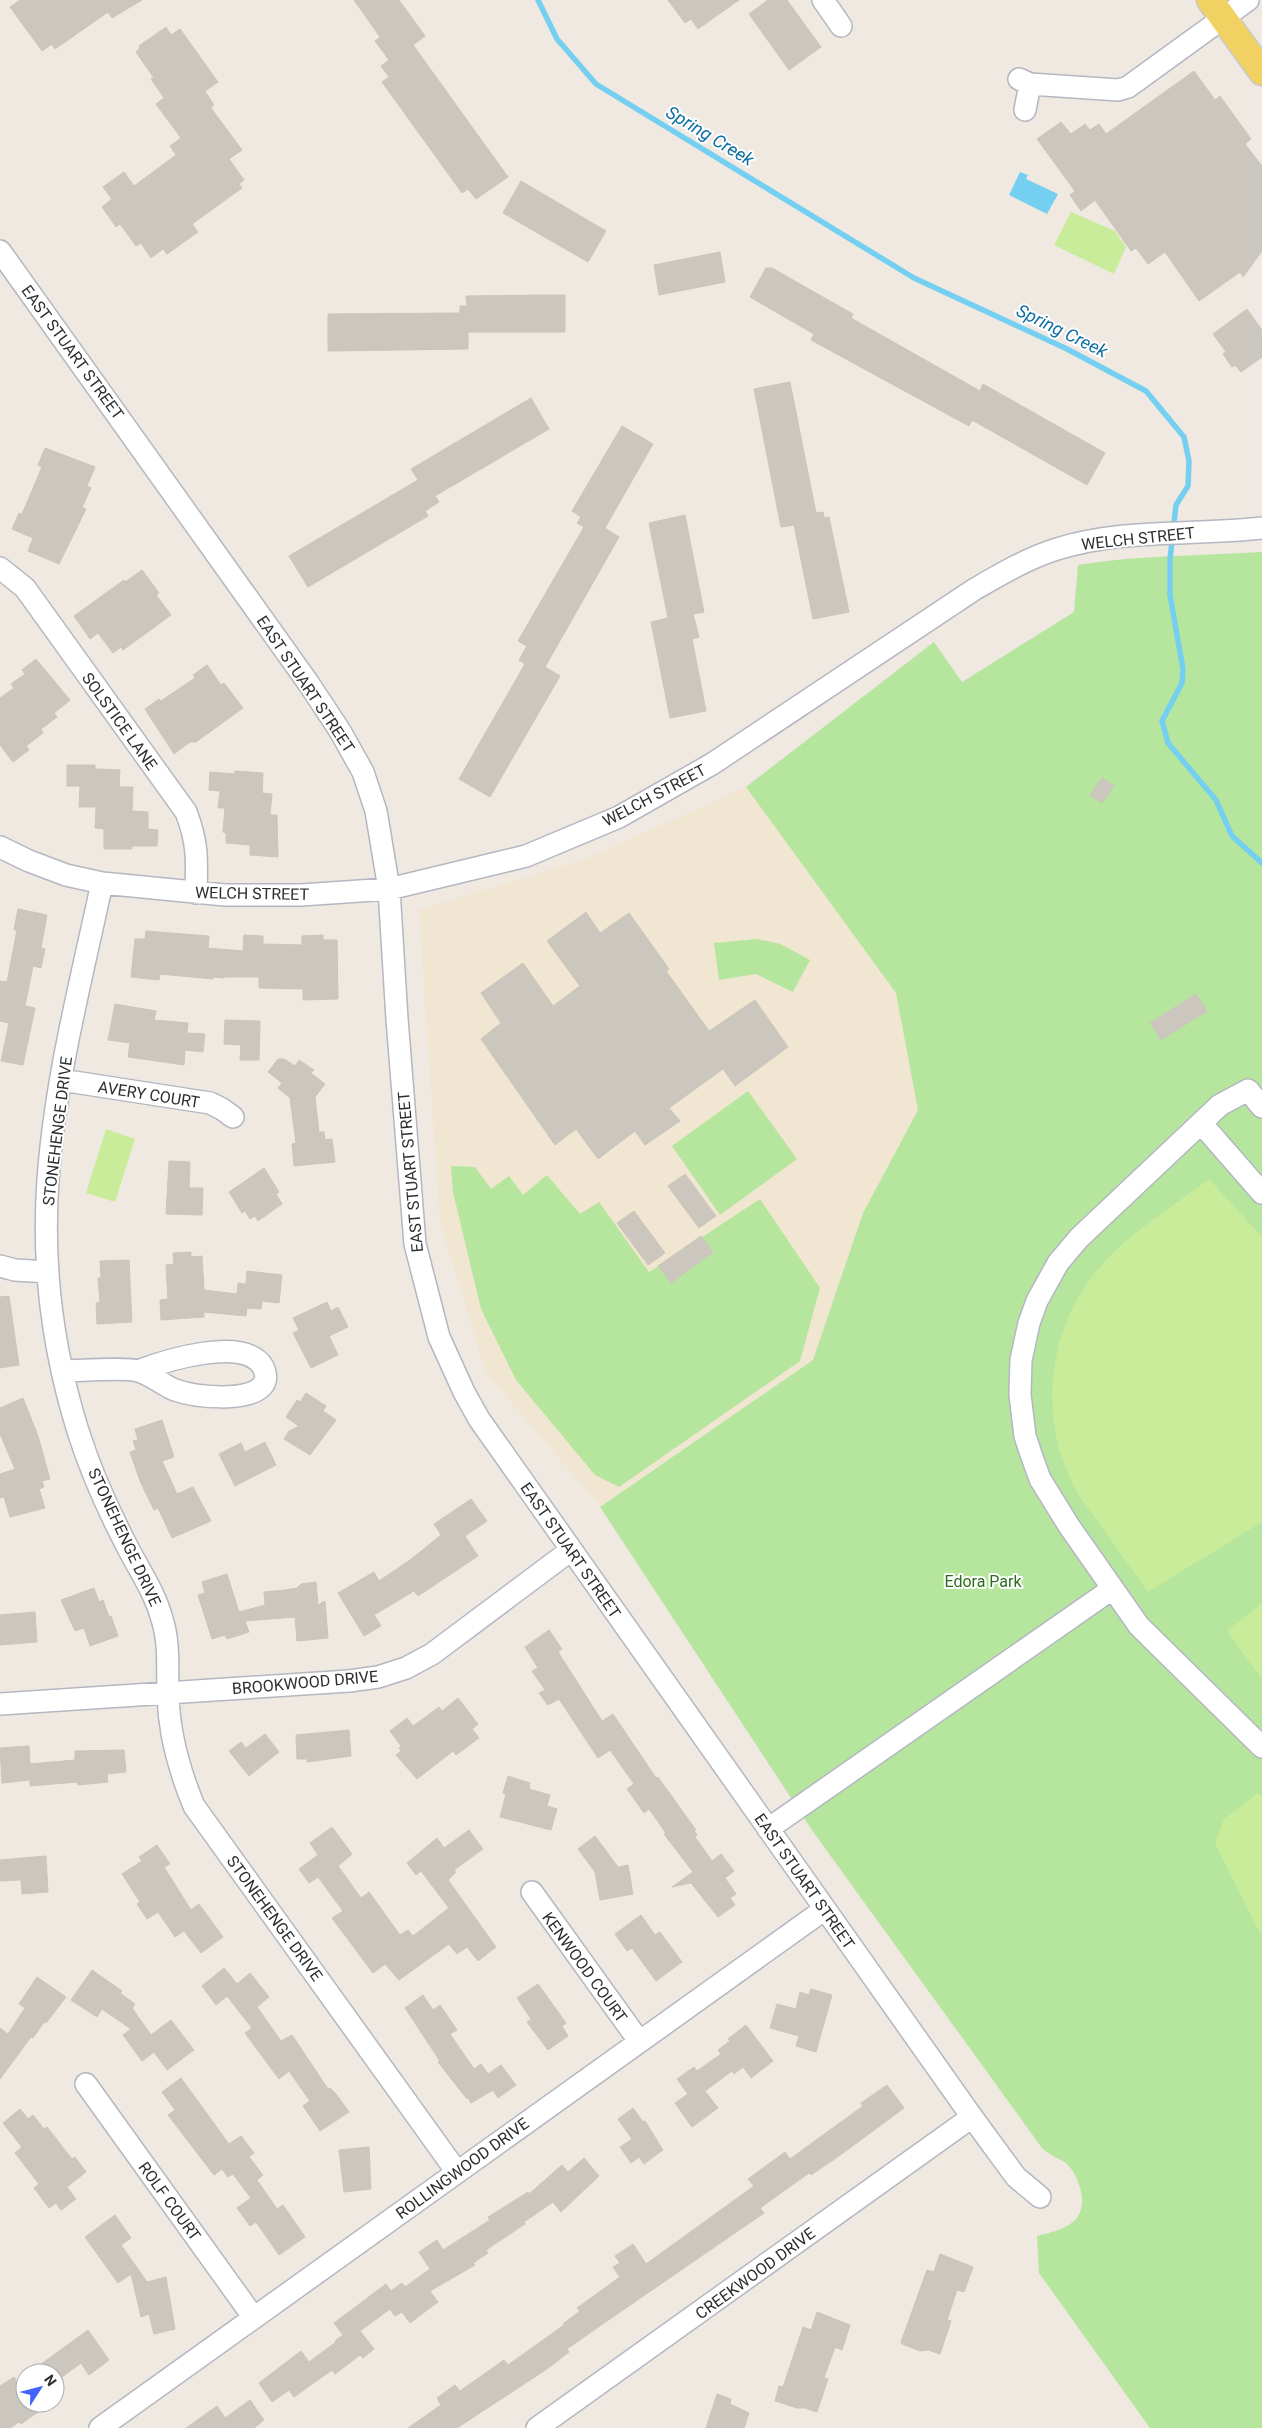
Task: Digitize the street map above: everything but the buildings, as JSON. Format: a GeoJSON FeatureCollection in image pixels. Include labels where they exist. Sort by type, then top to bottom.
{"type":"FeatureCollection","features":[{"type":"Feature","properties":{"kind":"main road"},"geometry":{"type":"LineString","coordinates":[[1216,9],[1262,72]]}},
{"type":"Feature","properties":{"kind":"street"},"geometry":{"type":"LineString","coordinates":[[823,0],[841,26]]}},
{"type":"Feature","properties":{"kind":"street"},"geometry":{"type":"LineString","coordinates":[[1025,110],[1024,82],[1118,90],[1128,87],[1216,9],[1248,0]]}},
{"type":"Feature","properties":{"kind":"street","name":"EAST STUART STREET"},"geometry":{"type":"LineString","coordinates":[[0,251],[270,628],[340,731],[363,772],[376,811],[389,889],[397,1019],[415,1244],[426,1293],[439,1337],[464,1392],[479,1419],[972,2117],[1016,2177],[1040,2196]]}},
{"type":"Feature","properties":{"kind":"street","name":"WELCH STREET"},"geometry":{"type":"LineString","coordinates":[[0,847],[48,868],[102,883],[196,893],[301,895],[389,889],[526,856],[619,817],[712,764],[975,589],[1012,568],[1067,546],[1099,539],[1149,533],[1262,528]]}},
{"type":"Feature","properties":{"kind":"street","name":"SOLSTICE LANE"},"geometry":{"type":"LineString","coordinates":[[0,568],[25,588],[186,812],[194,834],[198,858],[196,893]]}},
{"type":"Feature","properties":{"kind":"street","name":"STONEHENGE DRIVE"},"geometry":{"type":"LineString","coordinates":[[102,883],[60,1080],[48,1180],[48,1272],[63,1371],[78,1430],[94,1476],[114,1521],[155,1597],[163,1620],[168,1649],[170,1724],[177,1761],[194,1806],[457,2172]]}},
{"type":"Feature","properties":{"kind":"street","name":"AVERY COURT"},"geometry":{"type":"LineString","coordinates":[[60,1080],[210,1103],[233,1117]]}},
{"type":"Feature","properties":{"kind":"street"},"geometry":{"type":"LineString","coordinates":[[1262,1107],[1248,1090],[1220,1105],[1070,1247],[1048,1280],[1037,1301],[1029,1323],[1021,1360],[1020,1395],[1025,1436],[1040,1478],[1069,1526],[1112,1589],[1139,1626],[1262,1747]]}},
{"type":"Feature","properties":{"kind":"street"},"geometry":{"type":"LineString","coordinates":[[1201,1123],[1262,1192]]}},
{"type":"Feature","properties":{"kind":"street"},"geometry":{"type":"LineString","coordinates":[[5,1270],[48,1272]]}},
{"type":"Feature","properties":{"kind":"street"},"geometry":{"type":"LineString","coordinates":[[63,1371],[138,1370],[174,1358],[235,1352],[248,1354],[255,1359],[262,1366],[266,1375],[264,1384],[248,1395],[229,1397],[190,1394],[174,1390],[138,1370]]}},
{"type":"Feature","properties":{"kind":"street","name":"BROOKWOOD DRIVE"},"geometry":{"type":"LineString","coordinates":[[0,1704],[349,1681],[378,1677],[406,1668],[432,1654],[571,1550]]}},
{"type":"Feature","properties":{"kind":"street"},"geometry":{"type":"LineString","coordinates":[[768,1829],[1112,1589]]}},
{"type":"Feature","properties":{"kind":"street","name":"KENWOOD COURT"},"geometry":{"type":"LineString","coordinates":[[532,1892],[639,2041]]}},
{"type":"Feature","properties":{"kind":"street","name":"ROLLINGWOOD DRIVE"},"geometry":{"type":"LineString","coordinates":[[100,2428],[825,1909]]}},
{"type":"Feature","properties":{"kind":"street","name":"ROLF COURT"},"geometry":{"type":"LineString","coordinates":[[86,2084],[254,2318]]}},
{"type":"Feature","properties":{"kind":"street","name":"CREEKWOOD DRIVE"},"geometry":{"type":"LineString","coordinates":[[537,2428],[972,2117]]}},
{"type":"Feature","properties":{"kind":"shaded area"},"geometry":{"type":"Polygon","coordinates":[[[746,787],[896,993],[918,1110],[863,1213],[813,1360],[600,1506],[486,1373],[440,1222],[419,910],[586,859],[746,787]]]}},
{"type":"Feature","properties":{"kind":"green space"},"geometry":{"type":"Polygon","coordinates":[[[1071,212],[1115,231],[1126,247],[1114,274],[1054,245],[1071,212]]]}},
{"type":"Feature","properties":{"kind":"green space","name":"Edora Park"},"geometry":{"type":"Polygon","coordinates":[[[1262,552],[1262,2428],[1150,2428],[1039,2273],[1037,2236],[1069,2225],[1078,2216],[1081,2209],[1081,2193],[1076,2177],[1068,2165],[1042,2148],[814,1833],[600,1507],[813,1360],[863,1213],[918,1110],[896,993],[746,787],[934,642],[962,682],[1074,612],[1078,565],[1147,558],[1262,552]]]}},
{"type":"Feature","properties":{"kind":"green space"},"geometry":{"type":"Polygon","coordinates":[[[757,939],[780,944],[810,960],[793,992],[756,974],[719,980],[714,943],[757,939]]]}},
{"type":"Feature","properties":{"kind":"green space"},"geometry":{"type":"Polygon","coordinates":[[[748,1091],[797,1159],[720,1215],[672,1146],[748,1091]]]}},
{"type":"Feature","properties":{"kind":"green space"},"geometry":{"type":"Polygon","coordinates":[[[106,1129],[135,1139],[115,1202],[86,1193],[106,1129]]]}},
{"type":"Feature","properties":{"kind":"green space"},"geometry":{"type":"Polygon","coordinates":[[[451,1166],[475,1167],[491,1189],[509,1176],[523,1195],[547,1175],[580,1214],[599,1202],[649,1272],[760,1199],[820,1288],[800,1361],[619,1487],[595,1475],[516,1380],[481,1309],[453,1192],[451,1166]]]}},
{"type":"Feature","properties":{"kind":"green space"},"geometry":{"type":"Polygon","coordinates":[[[1209,1179],[1262,1237],[1262,1522],[1148,1592],[1084,1503],[1071,1480],[1060,1452],[1054,1423],[1052,1393],[1055,1363],[1062,1334],[1073,1307],[1089,1281],[1108,1258],[1131,1237],[1209,1179]]]}},
{"type":"Feature","properties":{"kind":"green space"},"geometry":{"type":"Polygon","coordinates":[[[1262,1603],[1262,1679],[1227,1631],[1262,1603]]]}},
{"type":"Feature","properties":{"kind":"green space"},"geometry":{"type":"Polygon","coordinates":[[[1258,1793],[1262,1797],[1262,1933],[1257,1928],[1215,1843],[1224,1819],[1258,1793]]]}},
{"type":"Feature","properties":{"kind":"water"},"geometry":{"type":"Polygon","coordinates":[[[1020,172],[1028,175],[1026,179],[1058,194],[1047,214],[1009,195],[1020,172]]]}},
{"type":"Feature","properties":{"kind":"waterway","name":"Spring Creek"},"geometry":{"type":"LineString","coordinates":[[538,0],[557,39],[596,84],[914,278],[1067,349],[1146,391],[1184,437],[1189,461],[1188,486],[1176,505],[1170,559],[1170,595],[1183,669],[1182,683],[1162,721],[1168,743],[1216,800],[1232,836],[1262,863]]}}]}
